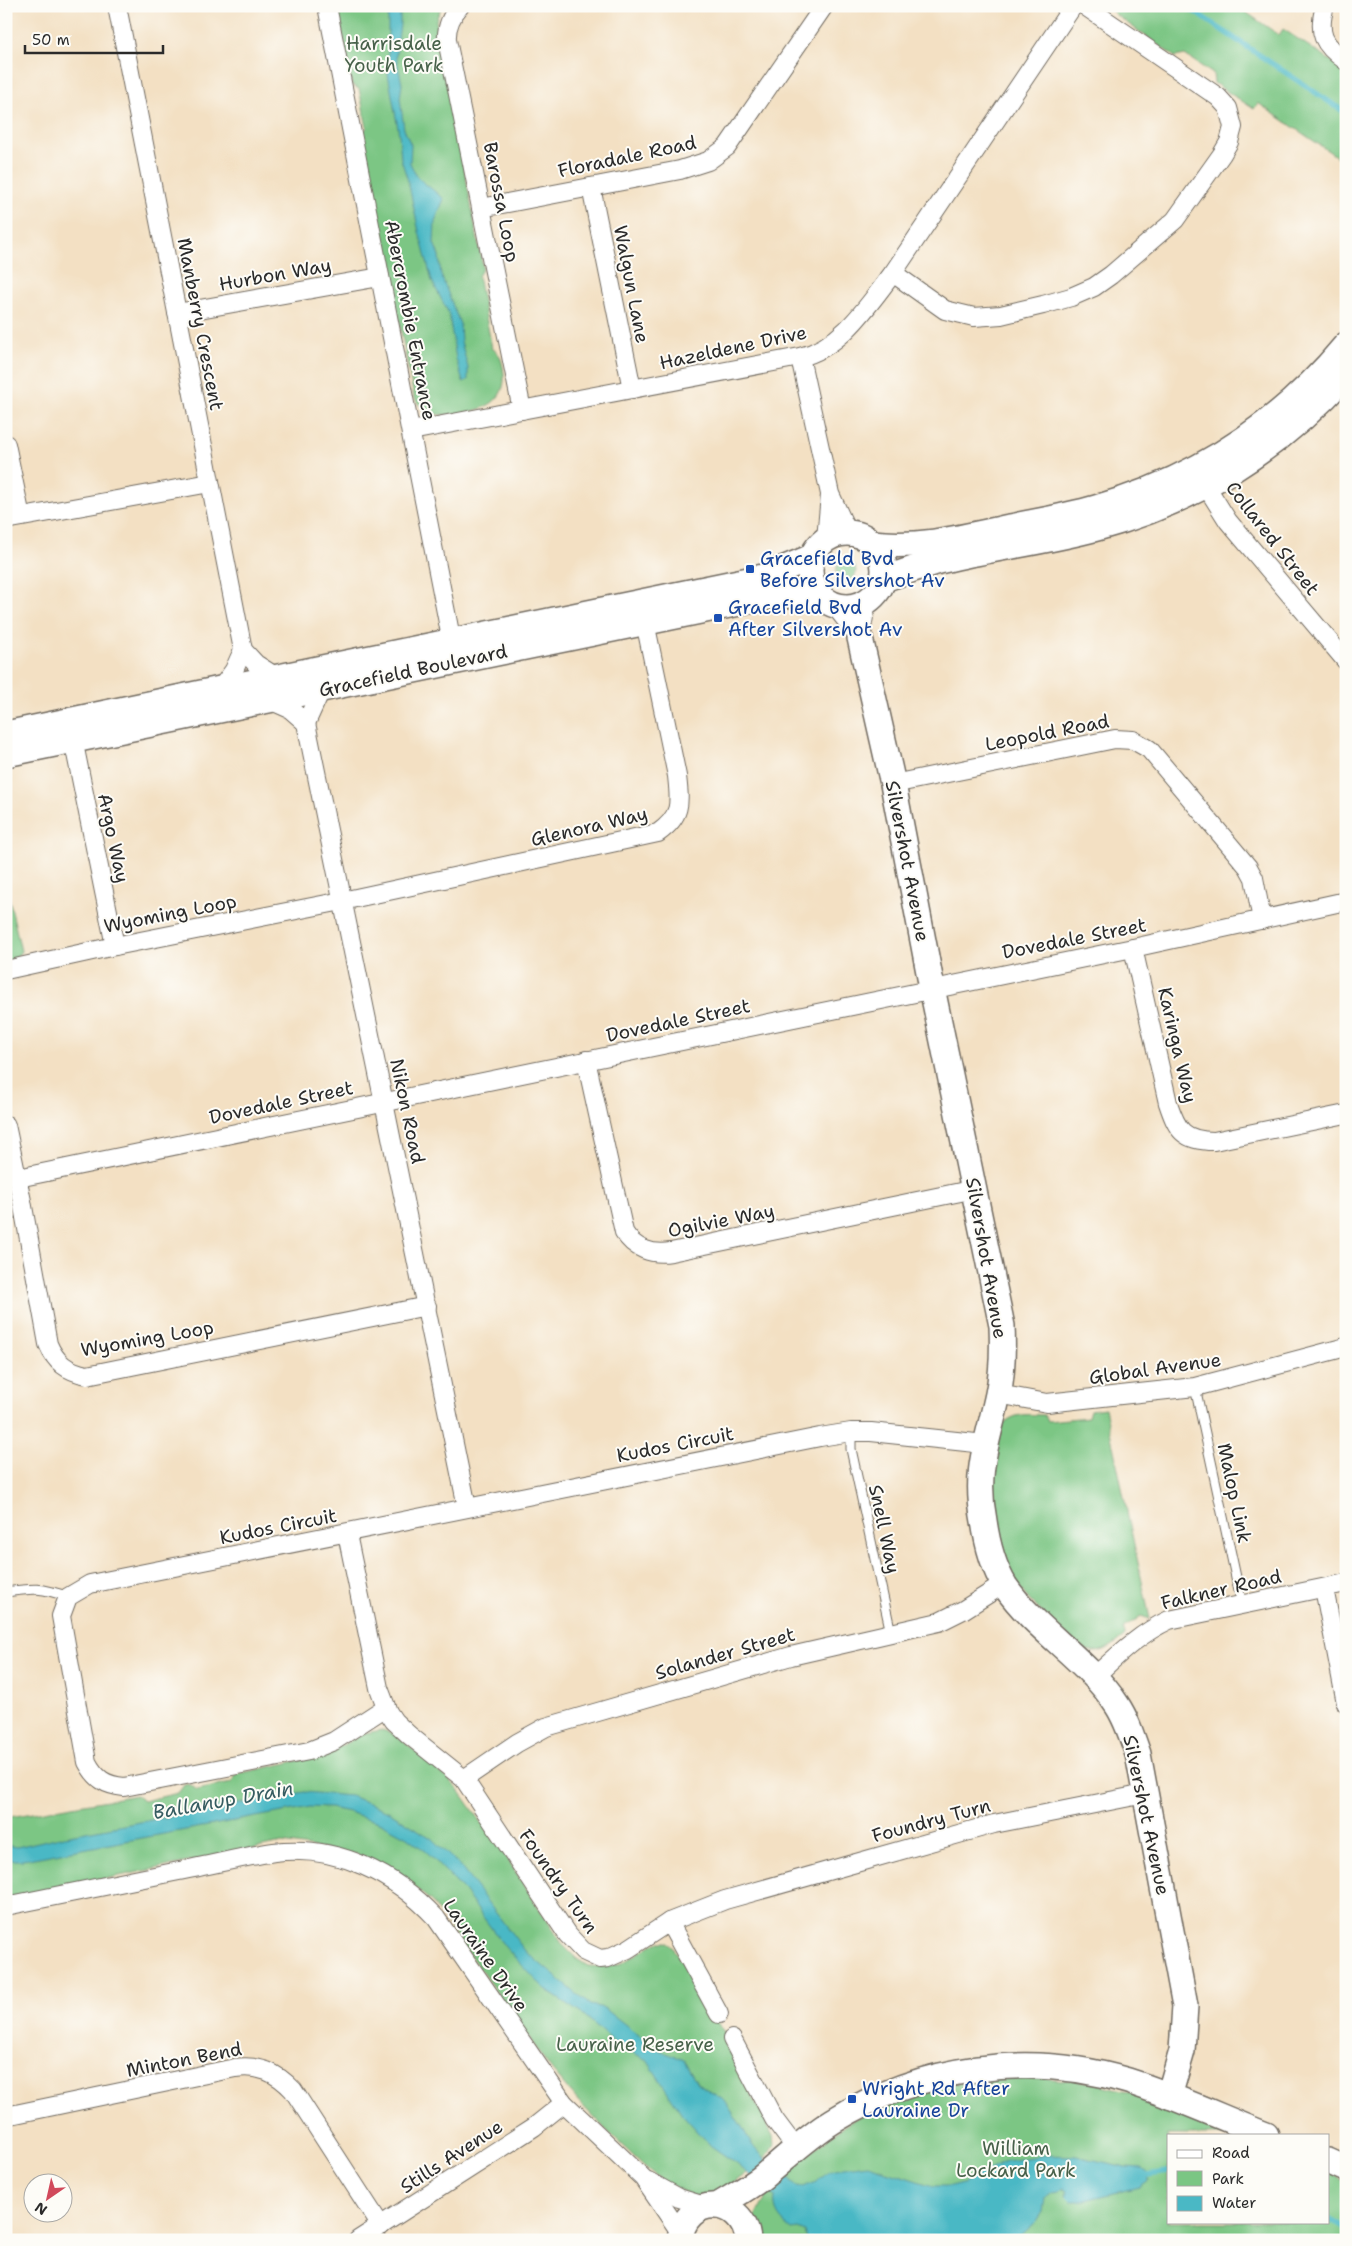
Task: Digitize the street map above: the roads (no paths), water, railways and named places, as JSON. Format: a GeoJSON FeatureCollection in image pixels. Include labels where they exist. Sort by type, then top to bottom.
{"type":"FeatureCollection","features":[{"type":"Feature","properties":{"kind":"street","name":"Manberry Crescent"},"geometry":{"type":"LineString","coordinates":[[117,6],[243,650]]}},
{"type":"Feature","properties":{"kind":"street","name":"Abercrombie Entrance"},"geometry":{"type":"LineString","coordinates":[[327,6],[452,642]]}},
{"type":"Feature","properties":{"kind":"street","name":"Barossa Loop"},"geometry":{"type":"LineString","coordinates":[[460,6],[450,18],[447,28],[447,40],[522,410]]}},
{"type":"Feature","properties":{"kind":"street","name":"Floradale Road"},"geometry":{"type":"LineString","coordinates":[[481,208],[680,170],[708,161],[719,154],[742,127],[824,6]]}},
{"type":"Feature","properties":{"kind":"street","name":"Hazeldene Drive"},"geometry":{"type":"LineString","coordinates":[[411,431],[800,357],[826,348],[863,311],[893,273],[1073,6]]}},
{"type":"Feature","properties":{"kind":"street"},"geometry":{"type":"LineString","coordinates":[[893,273],[945,310],[974,317],[1001,315],[1071,297],[1094,286],[1125,263],[1184,210],[1229,142],[1233,126],[1231,114],[1218,96],[1085,6]]}},
{"type":"Feature","properties":{"kind":"street"},"geometry":{"type":"LineString","coordinates":[[1325,6],[1321,21],[1324,40],[1336,54],[1346,61]]}},
{"type":"Feature","properties":{"kind":"street","name":"Walgun Lane"},"geometry":{"type":"LineString","coordinates":[[591,187],[632,389]]}},
{"type":"Feature","properties":{"kind":"street","name":"Hurbon Way"},"geometry":{"type":"LineString","coordinates":[[177,313],[380,277]]}},
{"type":"Feature","properties":{"kind":"street"},"geometry":{"type":"LineString","coordinates":[[872,543],[903,546],[950,540],[1094,509],[1166,484],[1222,454],[1266,424],[1303,393],[1346,345]]}},
{"type":"Feature","properties":{"kind":"street"},"geometry":{"type":"LineString","coordinates":[[800,357],[830,494],[829,543],[810,578],[827,600],[845,607],[856,606],[867,601],[879,588],[883,579],[883,561],[872,543],[858,534],[829,543]]}},
{"type":"Feature","properties":{"kind":"street"},"geometry":{"type":"LineString","coordinates":[[883,579],[952,558],[1095,529],[1160,508],[1206,486],[1249,460],[1300,421],[1346,374]]}},
{"type":"Feature","properties":{"kind":"street"},"geometry":{"type":"LineString","coordinates":[[6,444],[14,518],[210,483]]}},
{"type":"Feature","properties":{"kind":"street","name":"Collared Street"},"geometry":{"type":"LineString","coordinates":[[1206,486],[1228,521],[1345,657]]}},
{"type":"Feature","properties":{"kind":"street","name":"Gracefield Boulevard"},"geometry":{"type":"LineString","coordinates":[[6,754],[275,689],[452,642],[763,577],[829,543]]}},
{"type":"Feature","properties":{"kind":"street","name":"Gracefield Boulevard"},"geometry":{"type":"LineString","coordinates":[[6,734],[221,688],[321,690],[773,596],[797,594],[827,600]]}},
{"type":"Feature","properties":{"kind":"street","name":"Silvershot Avenue"},"geometry":{"type":"LineString","coordinates":[[827,600],[860,638]]}},
{"type":"Feature","properties":{"kind":"street","name":"Silvershot Avenue"},"geometry":{"type":"LineString","coordinates":[[867,601],[860,638],[893,784],[932,988],[1002,1326],[1002,1368],[981,1467],[980,1493],[983,1520],[989,1546],[1004,1584],[1022,1607],[1094,1677],[1117,1706],[1128,1725],[1138,1754],[1185,2006],[1182,2051],[1169,2096]]}},
{"type":"Feature","properties":{"kind":"street","name":"Glenora Way"},"geometry":{"type":"LineString","coordinates":[[342,901],[654,835],[670,823],[679,809],[678,776],[645,622]]}},
{"type":"Feature","properties":{"kind":"street"},"geometry":{"type":"LineString","coordinates":[[221,688],[234,670],[243,650],[290,709],[306,723],[321,690]]}},
{"type":"Feature","properties":{"kind":"street","name":"Nikon Road"},"geometry":{"type":"LineString","coordinates":[[306,723],[467,1507]]}},
{"type":"Feature","properties":{"kind":"street","name":"Argo Way"},"geometry":{"type":"LineString","coordinates":[[73,739],[115,946]]}},
{"type":"Feature","properties":{"kind":"street","name":"Leopold Road"},"geometry":{"type":"LineString","coordinates":[[893,784],[1115,739],[1139,742],[1158,758],[1248,867],[1254,878],[1262,920]]}},
{"type":"Feature","properties":{"kind":"street","name":"Wyoming Loop"},"geometry":{"type":"LineString","coordinates":[[6,970],[115,946],[342,901]]}},
{"type":"Feature","properties":{"kind":"street","name":"Dovedale Street"},"geometry":{"type":"LineString","coordinates":[[18,1178],[1133,948],[1346,901]]}},
{"type":"Feature","properties":{"kind":"street","name":"Karinga Way"},"geometry":{"type":"LineString","coordinates":[[1133,948],[1168,1103],[1180,1131],[1195,1139],[1214,1141],[1346,1114]]}},
{"type":"Feature","properties":{"kind":"street","name":"Ogilvie Way"},"geometry":{"type":"LineString","coordinates":[[586,1060],[624,1232],[637,1246],[653,1253],[680,1250],[975,1189]]}},
{"type":"Feature","properties":{"kind":"street","name":"Wyoming Loop"},"geometry":{"type":"LineString","coordinates":[[6,1125],[18,1178],[48,1344],[53,1356],[72,1372],[87,1375],[427,1306]]}},
{"type":"Feature","properties":{"kind":"street","name":"Global Avenue"},"geometry":{"type":"LineString","coordinates":[[998,1394],[1047,1403],[1195,1387],[1346,1348]]}},
{"type":"Feature","properties":{"kind":"street","name":"Kudos Circuit"},"geometry":{"type":"LineString","coordinates":[[68,1597],[90,1584],[347,1534],[467,1507],[851,1432],[889,1433],[985,1444]]}},
{"type":"Feature","properties":{"kind":"street","name":"Foundry Turn"},"geometry":{"type":"LineString","coordinates":[[347,1534],[380,1688],[386,1707],[394,1721],[464,1779],[567,1934],[583,1951],[600,1958],[615,1956],[669,1922],[725,1900],[994,1824],[1145,1794]]}},
{"type":"Feature","properties":{"kind":"street","name":"Falkner Road"},"geometry":{"type":"LineString","coordinates":[[1094,1677],[1136,1639],[1152,1628],[1169,1620],[1346,1583]]}},
{"type":"Feature","properties":{"kind":"street","name":"Solander Street"},"geometry":{"type":"LineString","coordinates":[[464,1779],[517,1743],[546,1727],[791,1656],[939,1622],[963,1610],[1004,1584]]}},
{"type":"Feature","properties":{"kind":"street"},"geometry":{"type":"LineString","coordinates":[[1324,1588],[1346,1703]]}},
{"type":"Feature","properties":{"kind":"street"},"geometry":{"type":"LineString","coordinates":[[68,1597],[61,1616],[62,1630],[87,1762],[97,1777],[112,1786],[124,1787],[309,1751],[334,1740],[386,1707]]}},
{"type":"Feature","properties":{"kind":"street","name":"Lauraine Drive"},"geometry":{"type":"LineString","coordinates":[[6,1906],[275,1852],[310,1852],[352,1861],[374,1870],[396,1882],[416,1897],[436,1918],[564,2103],[643,2178],[680,2236]]}},
{"type":"Feature","properties":{"kind":"street"},"geometry":{"type":"LineString","coordinates":[[669,1922],[719,2014]]}},
{"type":"Feature","properties":{"kind":"street"},"geometry":{"type":"LineString","coordinates":[[732,2039],[774,2119],[789,2153]]}},
{"type":"Feature","properties":{"kind":"street"},"geometry":{"type":"LineString","coordinates":[[680,2236],[689,2216],[759,2182],[789,2153],[834,2120],[879,2096],[923,2080],[970,2069],[1042,2065],[1069,2068],[1128,2081],[1264,2134]]}},
{"type":"Feature","properties":{"kind":"street","name":"Minton Bend"},"geometry":{"type":"LineString","coordinates":[[6,2116],[235,2068],[246,2067],[267,2070],[284,2080],[293,2090],[381,2226]]}},
{"type":"Feature","properties":{"kind":"street","name":"Stills Avenue"},"geometry":{"type":"LineString","coordinates":[[358,2240],[534,2127],[564,2103]]}},
{"type":"Feature","properties":{"kind":"street"},"geometry":{"type":"LineString","coordinates":[[1330,2151],[1346,2150]]}},
{"type":"Feature","properties":{"kind":"street"},"geometry":{"type":"LineString","coordinates":[[1330,2162],[1346,2169]]}},
{"type":"Feature","properties":{"kind":"street","name":"Lauraine Drive"},"geometry":{"type":"LineString","coordinates":[[643,2178],[679,2198],[711,2206]]}},
{"type":"Feature","properties":{"kind":"street"},"geometry":{"type":"LineString","coordinates":[[745,2231],[759,2182]]}},
{"type":"Feature","properties":{"kind":"street"},"geometry":{"type":"LineString","coordinates":[[711,2206],[732,2211],[745,2231]]}},
{"type":"Feature","properties":{"kind":"lane","name":"Malop Link"},"geometry":{"type":"LineString","coordinates":[[1195,1387],[1242,1605]]}},
{"type":"Feature","properties":{"kind":"lane","name":"Snell Way"},"geometry":{"type":"LineString","coordinates":[[851,1432],[851,1449],[891,1633]]}},
{"type":"Feature","properties":{"kind":"lane"},"geometry":{"type":"LineString","coordinates":[[6,1592],[34,1588],[68,1597]]}},
{"type":"Feature","properties":{"kind":"water"},"geometry":{"type":"Polygon","coordinates":[[[388,6],[400,6],[396,56],[402,84],[400,98],[404,129],[411,145],[410,163],[417,177],[444,199],[435,221],[434,243],[439,256],[441,275],[460,324],[461,341],[468,368],[468,380],[463,382],[456,359],[449,314],[432,281],[401,159],[399,134],[388,74],[388,6]]]}},
{"type":"Feature","properties":{"kind":"water"},"geometry":{"type":"Polygon","coordinates":[[[304,1792],[351,1796],[388,1811],[431,1838],[459,1865],[526,1952],[590,2005],[604,2008],[654,2047],[684,2060],[697,2083],[725,2101],[753,2147],[797,2186],[803,2187],[817,2182],[827,2172],[835,2169],[868,2165],[934,2186],[951,2186],[963,2183],[1007,2161],[1044,2155],[1076,2156],[1126,2167],[1142,2168],[1148,2172],[1149,2180],[1139,2187],[1081,2201],[1072,2201],[1066,2195],[1068,2191],[1063,2188],[1060,2192],[1052,2193],[1045,2199],[1043,2212],[1037,2221],[1016,2240],[807,2240],[805,2232],[798,2229],[792,2230],[781,2219],[776,2212],[775,2197],[737,2164],[711,2146],[682,2114],[647,2060],[618,2045],[585,2016],[550,1993],[505,1947],[464,1891],[428,1853],[407,1837],[381,1823],[349,1812],[330,1808],[310,1807],[23,1860],[6,1860],[6,1845],[17,1847],[64,1836],[304,1792]]]}},
{"type":"Feature","properties":{"kind":"waterway"},"geometry":{"type":"LineString","coordinates":[[1186,6],[1346,113]]}},
{"type":"Feature","properties":{"kind":"waterway"},"geometry":{"type":"LineString","coordinates":[[1148,2175],[1167,2172]]}},
{"type":"Feature","properties":{"kind":"waterway"},"geometry":{"type":"LineString","coordinates":[[1330,2220],[1346,2230]]}},
{"type":"Feature","properties":{"kind":"place","name":"Gracefield Bvd Before Silvershot Av"},"geometry":{"type":"Point","coordinates":[750,569]}},
{"type":"Feature","properties":{"kind":"place","name":"Gracefield Bvd After Silvershot Av"},"geometry":{"type":"Point","coordinates":[718,618]}},
{"type":"Feature","properties":{"kind":"place","name":"Wright Rd After Lauraine Dr"},"geometry":{"type":"Point","coordinates":[852,2099]}},
{"type":"Feature","properties":{"kind":"park label","name":"Harrisdale Youth Park"},"geometry":{"type":"Point","coordinates":[394,54]}},
{"type":"Feature","properties":{"kind":"park label","name":"Lauraine Reserve"},"geometry":{"type":"Point","coordinates":[635,2044]}},
{"type":"Feature","properties":{"kind":"park label","name":"William Lockard Park"},"geometry":{"type":"Point","coordinates":[1016,2159]}},
{"type":"Feature","properties":{"kind":"water label","name":"Ballanup Drain"},"geometry":{"type":"Point","coordinates":[223,1800]}}]}
